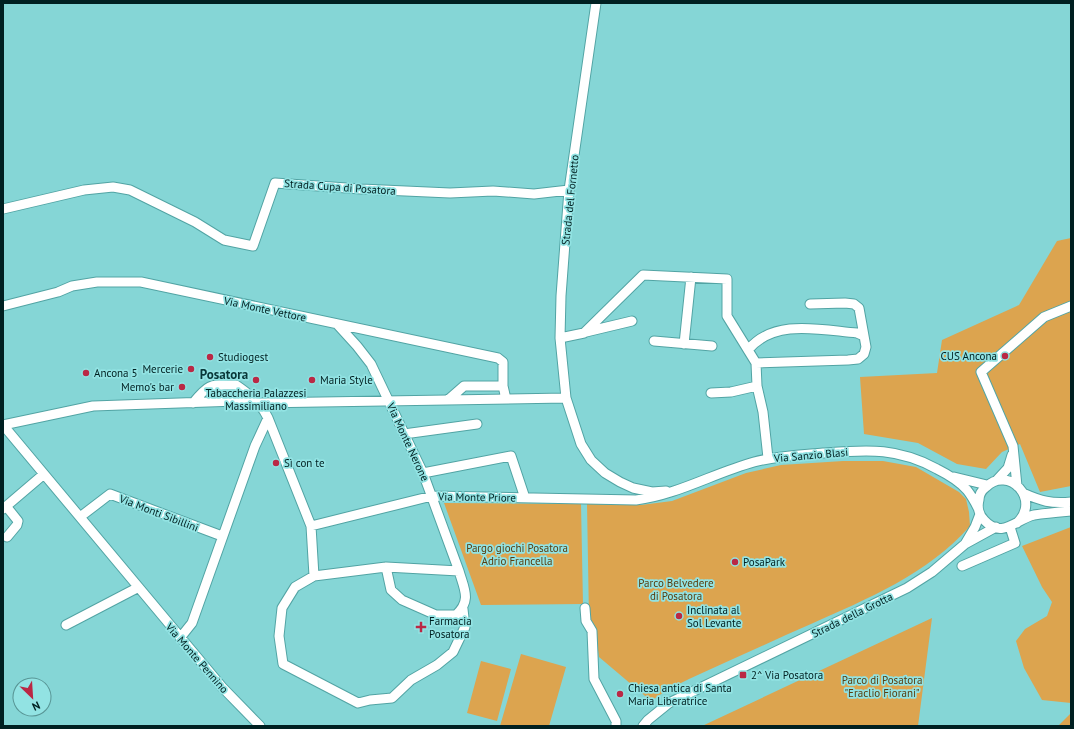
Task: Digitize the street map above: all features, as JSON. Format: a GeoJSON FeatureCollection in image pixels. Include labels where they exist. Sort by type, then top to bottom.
{"type":"FeatureCollection","features":[{"type":"Feature","properties":{"kind":"street","name":"Strada del Fornetto"},"geometry":{"type":"LineString","coordinates":[[566,398],[560,338],[561,296],[569,190],[596,3]]}},
{"type":"Feature","properties":{"kind":"street","name":"Strada Cupa di Posatora"},"geometry":{"type":"LineString","coordinates":[[3,209],[84,190],[113,187],[130,190],[195,222],[224,240],[253,246],[275,183],[450,193],[493,191],[534,194],[569,190]]}},
{"type":"Feature","properties":{"kind":"street"},"geometry":{"type":"LineString","coordinates":[[584,333],[644,275],[727,279],[727,316],[756,363],[757,386],[763,412],[768,458]]}},
{"type":"Feature","properties":{"kind":"street"},"geometry":{"type":"LineString","coordinates":[[684,344],[691,277]]}},
{"type":"Feature","properties":{"kind":"street","name":"Via Monte Vettore"},"geometry":{"type":"LineString","coordinates":[[3,306],[58,292],[72,286],[97,282],[141,282],[498,358],[503,362],[506,399]]}},
{"type":"Feature","properties":{"kind":"street"},"geometry":{"type":"LineString","coordinates":[[756,363],[848,360],[858,359],[864,354],[866,347],[859,308],[854,304],[810,304]]}},
{"type":"Feature","properties":{"kind":"street"},"geometry":{"type":"LineString","coordinates":[[962,566],[1015,543],[1014,525],[1023,517],[1026,509],[1026,502],[1020,489],[1012,446],[981,372],[1044,317],[1071,306]]}},
{"type":"Feature","properties":{"kind":"street"},"geometry":{"type":"LineString","coordinates":[[560,338],[632,321]]}},
{"type":"Feature","properties":{"kind":"street","name":"Via Monte Nerone"},"geometry":{"type":"LineString","coordinates":[[314,576],[294,587],[282,608],[279,636],[283,664],[358,703],[370,700],[392,698],[411,680],[437,665],[453,652],[466,627],[463,609],[467,597],[423,473],[371,364],[337,324]]}},
{"type":"Feature","properties":{"kind":"street"},"geometry":{"type":"LineString","coordinates":[[748,350],[754,341],[765,335],[778,330],[790,328],[857,333],[864,336]]}},
{"type":"Feature","properties":{"kind":"street"},"geometry":{"type":"LineString","coordinates":[[654,341],[712,346]]}},
{"type":"Feature","properties":{"kind":"street"},"geometry":{"type":"LineString","coordinates":[[193,402],[201,392],[211,385],[236,385],[258,402],[264,409],[312,526],[314,576],[386,567],[459,571]]}},
{"type":"Feature","properties":{"kind":"street"},"geometry":{"type":"LineString","coordinates":[[448,400],[464,386],[504,386]]}},
{"type":"Feature","properties":{"kind":"street"},"geometry":{"type":"LineString","coordinates":[[711,393],[730,392],[757,386]]}},
{"type":"Feature","properties":{"kind":"street"},"geometry":{"type":"LineString","coordinates":[[3,425],[93,406],[237,401],[389,401],[566,398]]}},
{"type":"Feature","properties":{"kind":"street","name":"Via Sanzio Blasi"},"geometry":{"type":"LineString","coordinates":[[566,398],[581,444],[591,460],[605,473],[633,488],[652,492],[673,491]]}},
{"type":"Feature","properties":{"kind":"street"},"geometry":{"type":"LineString","coordinates":[[180,638],[192,623],[255,446],[268,418]]}},
{"type":"Feature","properties":{"kind":"street"},"geometry":{"type":"LineString","coordinates":[[404,434],[477,424]]}},
{"type":"Feature","properties":{"kind":"street","name":"Via Monte Pennino"},"geometry":{"type":"LineString","coordinates":[[3,425],[137,588],[222,687],[260,726]]}},
{"type":"Feature","properties":{"kind":"street","name":"Via Sanzio Blasi"},"geometry":{"type":"LineString","coordinates":[[575,499],[636,500],[656,498],[740,466],[768,458],[874,451],[898,453],[917,459],[948,475],[966,489],[979,511]]}},
{"type":"Feature","properties":{"kind":"street"},"geometry":{"type":"LineString","coordinates":[[987,485],[996,481],[1008,468],[1013,452]]}},
{"type":"Feature","properties":{"kind":"street"},"geometry":{"type":"LineString","coordinates":[[423,473],[510,456],[526,498]]}},
{"type":"Feature","properties":{"kind":"street"},"geometry":{"type":"LineString","coordinates":[[7,537],[17,525],[18,521],[4,507],[44,474]]}},
{"type":"Feature","properties":{"kind":"street","name":"Via Sanzio Blasi"},"geometry":{"type":"LineString","coordinates":[[948,475],[987,485]]}},
{"type":"Feature","properties":{"kind":"street"},"geometry":{"type":"LineString","coordinates":[[996,481],[1008,481],[1039,500],[1049,503],[1071,502]]}},
{"type":"Feature","properties":{"kind":"street","name":"Strada della Grotta"},"geometry":{"type":"LineString","coordinates":[[965,544],[975,527],[979,511],[980,496],[987,485]]}},
{"type":"Feature","properties":{"kind":"street","name":"Via Monti Sibillini"},"geometry":{"type":"LineString","coordinates":[[80,517],[110,494],[222,536]]}},
{"type":"Feature","properties":{"kind":"street","name":"Via Monte Priore"},"geometry":{"type":"LineString","coordinates":[[312,526],[432,496],[575,499]]}},
{"type":"Feature","properties":{"kind":"street"},"geometry":{"type":"LineString","coordinates":[[979,511],[988,524],[996,528]]}},
{"type":"Feature","properties":{"kind":"street","name":"Strada della Grotta"},"geometry":{"type":"LineString","coordinates":[[644,726],[648,720],[669,703],[907,588],[932,572],[965,544],[996,528],[1006,528],[1033,515],[1071,511]]}},
{"type":"Feature","properties":{"kind":"street"},"geometry":{"type":"LineString","coordinates":[[386,567],[391,590],[402,600],[436,615],[456,615],[463,609]]}},
{"type":"Feature","properties":{"kind":"street"},"geometry":{"type":"LineString","coordinates":[[66,625],[137,588]]}},
{"type":"Feature","properties":{"kind":"street"},"geometry":{"type":"LineString","coordinates":[[586,608],[586,621],[592,631],[594,679],[616,721],[616,726]]}},
{"type":"Feature","properties":{"kind":"green space","name":"CUS Ancona"},"geometry":{"type":"Polygon","coordinates":[[[1071,238],[1071,486],[1040,492],[1020,444],[1002,452],[986,469],[957,464],[918,443],[864,434],[860,377],[937,373],[942,340],[1019,305],[1057,241],[1071,238]]]}},
{"type":"Feature","properties":{"kind":"green space","name":"Parco Belvedere di Posatora"},"geometry":{"type":"Polygon","coordinates":[[[843,461],[883,461],[916,467],[959,492],[966,499],[970,526],[935,558],[896,584],[854,605],[689,679],[667,690],[651,701],[599,657],[595,629],[589,618],[587,504],[641,505],[672,501],[746,473],[781,465],[843,461]]]}},
{"type":"Feature","properties":{"kind":"green space","name":"Pargo giochi Posatora Adrio Francella"},"geometry":{"type":"Polygon","coordinates":[[[444,503],[581,504],[583,604],[481,605],[444,503]]]}},
{"type":"Feature","properties":{"kind":"green space"},"geometry":{"type":"Polygon","coordinates":[[[1071,527],[1071,703],[1042,700],[1024,668],[1016,641],[1025,629],[1047,616],[1052,602],[1042,587],[1022,546],[1071,527]]]}},
{"type":"Feature","properties":{"kind":"green space","name":"Parco di Posatora \"Eraclio Fiorani\""},"geometry":{"type":"Polygon","coordinates":[[[932,618],[918,726],[702,726],[932,618]]]}},
{"type":"Feature","properties":{"kind":"green space"},"geometry":{"type":"Polygon","coordinates":[[[521,654],[566,667],[549,726],[500,726],[521,654]]]}},
{"type":"Feature","properties":{"kind":"green space"},"geometry":{"type":"Polygon","coordinates":[[[481,661],[511,669],[497,721],[467,713],[481,661]]]}},
{"type":"Feature","properties":{"kind":"green space"},"geometry":{"type":"Polygon","coordinates":[[[1071,713],[1071,726],[1058,726],[1071,713]]]}},
{"type":"Feature","properties":{"kind":"place","name":"CUS Ancona"},"geometry":{"type":"Point","coordinates":[1005,356]}},
{"type":"Feature","properties":{"kind":"place","name":"Studiogest"},"geometry":{"type":"Point","coordinates":[210,357]}},
{"type":"Feature","properties":{"kind":"place","name":"Mercerie"},"geometry":{"type":"Point","coordinates":[191,369]}},
{"type":"Feature","properties":{"kind":"place","name":"Ancona 5"},"geometry":{"type":"Point","coordinates":[86,373]}},
{"type":"Feature","properties":{"kind":"place","name":"Tabaccheria Palazzesi Massimiliano"},"geometry":{"type":"Point","coordinates":[256,380]}},
{"type":"Feature","properties":{"kind":"place","name":"Maria Style"},"geometry":{"type":"Point","coordinates":[312,380]}},
{"type":"Feature","properties":{"kind":"place","name":"Memo's bar"},"geometry":{"type":"Point","coordinates":[182,387]}},
{"type":"Feature","properties":{"kind":"place","name":"Sì con te"},"geometry":{"type":"Point","coordinates":[276,463]}},
{"type":"Feature","properties":{"kind":"place","name":"PosaPark"},"geometry":{"type":"Point","coordinates":[735,562]}},
{"type":"Feature","properties":{"kind":"place","name":"Inclinata al Sol Levante"},"geometry":{"type":"Point","coordinates":[679,616]}},
{"type":"Feature","properties":{"kind":"place","name":"Farmacia Posatora"},"geometry":{"type":"Point","coordinates":[421,627]}},
{"type":"Feature","properties":{"kind":"place","name":"2^ Via Posatora"},"geometry":{"type":"Point","coordinates":[743,675]}},
{"type":"Feature","properties":{"kind":"place","name":"Chiesa antica di Santa Maria Liberatrice"},"geometry":{"type":"Point","coordinates":[620,694]}},
{"type":"Feature","properties":{"kind":"district","name":"Posatora"},"geometry":{"type":"Point","coordinates":[224,374]}}]}
